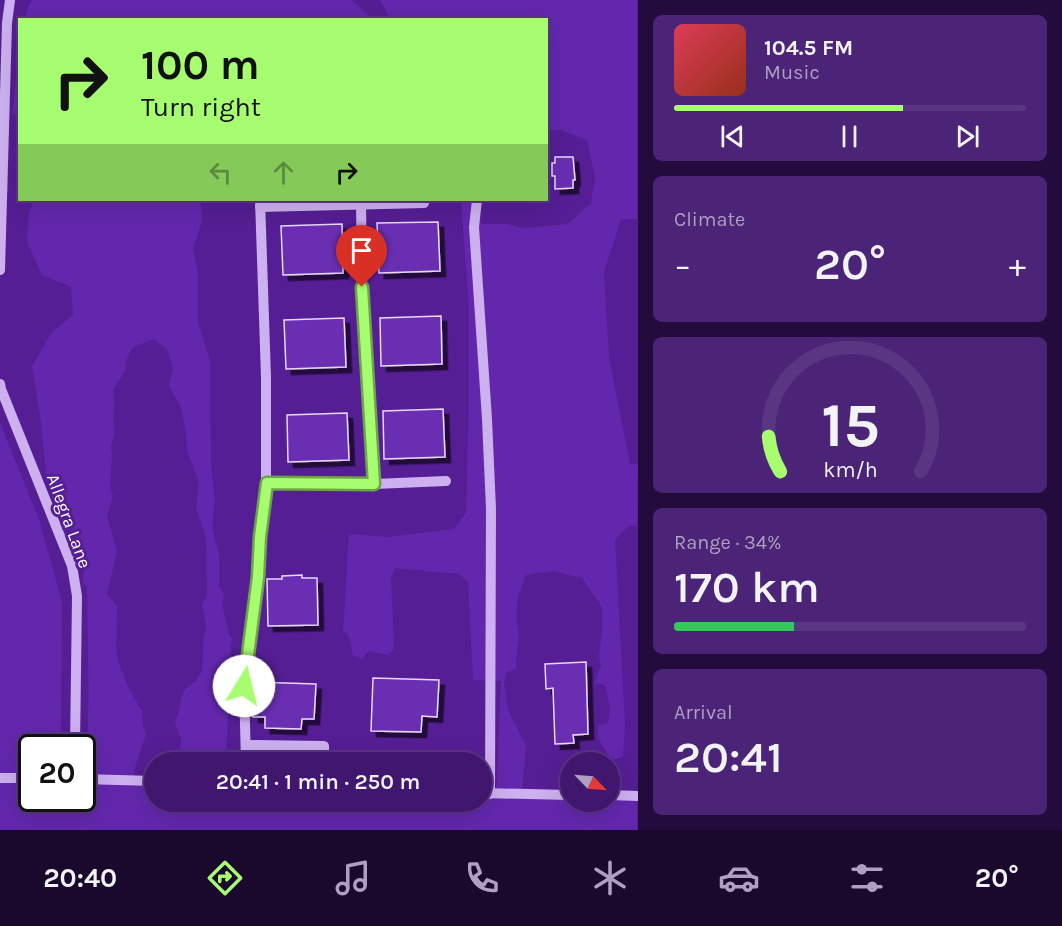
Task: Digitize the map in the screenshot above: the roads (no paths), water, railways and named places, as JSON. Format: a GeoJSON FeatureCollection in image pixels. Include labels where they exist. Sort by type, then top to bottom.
{"type":"FeatureCollection","features":[{"type":"Feature","properties":{"kind":"street"},"geometry":{"type":"LineString","coordinates":[[0,270],[7,23],[10,0]]}},
{"type":"Feature","properties":{"kind":"street"},"geometry":{"type":"LineString","coordinates":[[477,201],[474,227],[488,419],[491,509],[487,752]]}},
{"type":"Feature","properties":{"kind":"street"},"geometry":{"type":"LineString","coordinates":[[361,202],[362,287],[374,484]]}},
{"type":"Feature","properties":{"kind":"street"},"geometry":{"type":"LineString","coordinates":[[246,752],[244,686],[257,588],[260,537],[267,483],[260,203],[424,203]]}},
{"type":"Feature","properties":{"kind":"street","name":"Allegra Lane"},"geometry":{"type":"LineString","coordinates":[[0,384],[72,566],[76,596],[75,734]]}},
{"type":"Feature","properties":{"kind":"street"},"geometry":{"type":"LineString","coordinates":[[267,483],[374,484],[446,481]]}},
{"type":"Feature","properties":{"kind":"street"},"geometry":{"type":"LineString","coordinates":[[246,745],[324,746],[324,752]]}},
{"type":"Feature","properties":{"kind":"street"},"geometry":{"type":"LineString","coordinates":[[0,778],[18,778]]}},
{"type":"Feature","properties":{"kind":"street"},"geometry":{"type":"LineString","coordinates":[[96,779],[144,781]]}},
{"type":"Feature","properties":{"kind":"street"},"geometry":{"type":"LineString","coordinates":[[492,794],[560,795]]}},
{"type":"Feature","properties":{"kind":"street"},"geometry":{"type":"LineString","coordinates":[[620,795],[638,796]]}}]}
